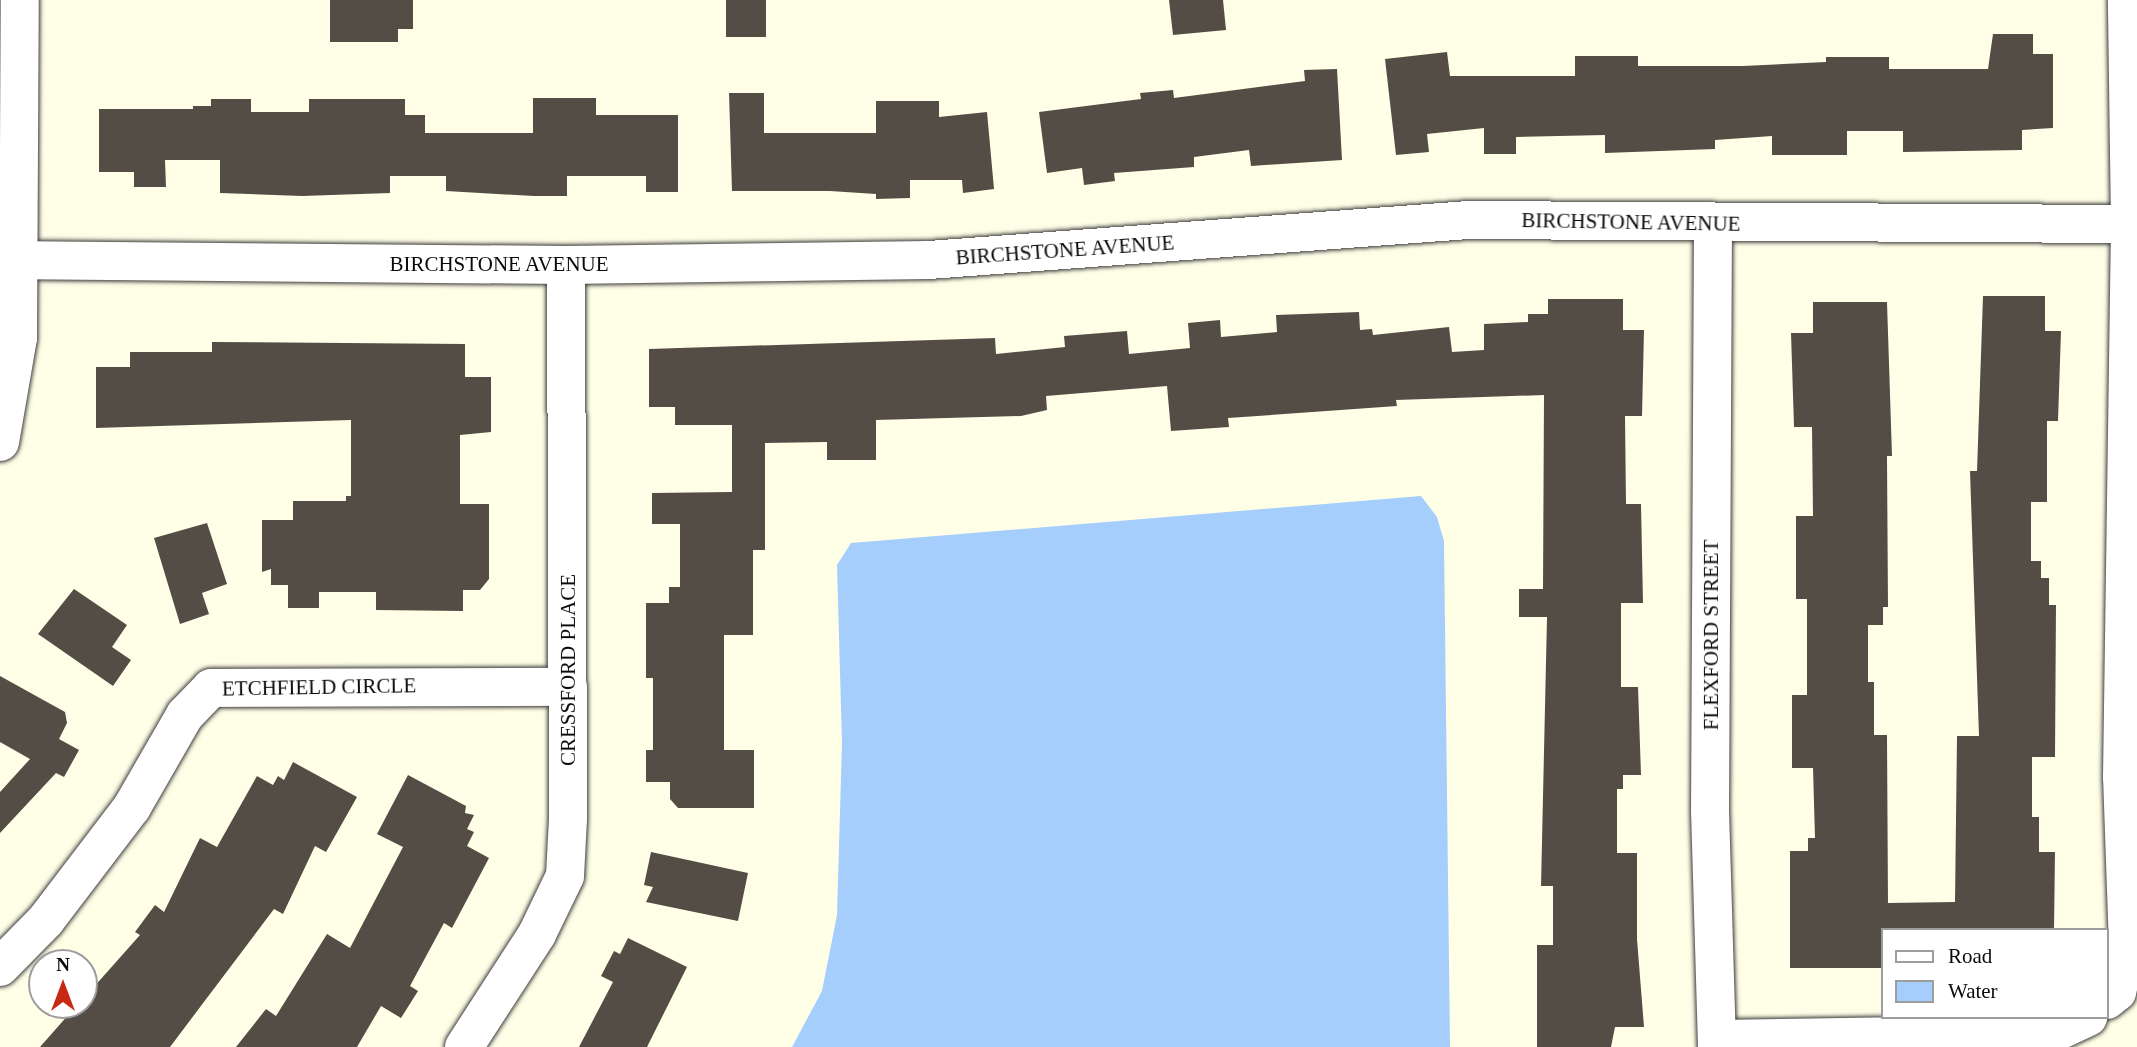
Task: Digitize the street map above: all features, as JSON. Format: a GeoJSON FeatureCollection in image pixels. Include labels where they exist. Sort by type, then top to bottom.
{"type":"FeatureCollection","features":[{"type":"Feature","properties":{"kind":"street"},"geometry":{"type":"LineString","coordinates":[[0,442],[18,338],[9,260],[20,0]]}},
{"type":"Feature","properties":{"kind":"street"},"geometry":{"type":"LineString","coordinates":[[2109,998],[2117,992],[2128,947],[2122,776],[2130,224],[2127,0]]}},
{"type":"Feature","properties":{"kind":"street","name":"BIRCHSTONE AVENUE"},"geometry":{"type":"LineString","coordinates":[[9,260],[566,265],[929,260],[1468,220],[2130,224]]}},
{"type":"Feature","properties":{"kind":"street","name":"FLEXFORD STREET"},"geometry":{"type":"LineString","coordinates":[[1713,223],[1710,810],[1717,1043]]}},
{"type":"Feature","properties":{"kind":"street","name":"CRESSFORD PLACE"},"geometry":{"type":"LineString","coordinates":[[464,1047],[537,934],[565,876],[568,687],[566,265]]}},
{"type":"Feature","properties":{"kind":"street","name":"ETCHFIELD CIRCLE"},"geometry":{"type":"LineString","coordinates":[[0,967],[46,920],[132,807],[185,715],[211,688],[568,687]]}},
{"type":"Feature","properties":{"kind":"street"},"geometry":{"type":"LineString","coordinates":[[1717,1043],[2052,1034],[2084,1019]]}},
{"type":"Feature","properties":{"kind":"water"},"geometry":{"type":"Polygon","coordinates":[[[1421,496],[1437,517],[1444,541],[1450,1047],[792,1047],[822,991],[837,915],[842,743],[837,565],[851,543],[1421,496]]]}},
{"type":"Feature","properties":{"kind":"building"},"geometry":{"type":"Polygon","coordinates":[[[330,0],[413,0],[413,29],[398,29],[398,42],[330,42],[330,0]]]}},
{"type":"Feature","properties":{"kind":"building"},"geometry":{"type":"Polygon","coordinates":[[[726,0],[766,0],[766,37],[726,37],[726,0]]]}},
{"type":"Feature","properties":{"kind":"building"},"geometry":{"type":"Polygon","coordinates":[[[1169,0],[1223,0],[1226,30],[1173,35],[1169,0]]]}},
{"type":"Feature","properties":{"kind":"building"},"geometry":{"type":"Polygon","coordinates":[[[1993,34],[2033,34],[2033,54],[2053,54],[2053,128],[2022,130],[2022,150],[1903,152],[1903,131],[1847,131],[1847,155],[1772,155],[1772,136],[1715,140],[1715,149],[1605,153],[1605,135],[1516,137],[1516,154],[1484,154],[1484,128],[1427,134],[1429,152],[1396,155],[1385,59],[1447,52],[1450,76],[1575,76],[1575,56],[1638,56],[1638,66],[1743,66],[1826,62],[1826,57],[1889,57],[1889,69],[1988,69],[1993,34]]]}},
{"type":"Feature","properties":{"kind":"building"},"geometry":{"type":"Polygon","coordinates":[[[1337,69],[1342,160],[1251,166],[1249,150],[1194,157],[1194,167],[1114,173],[1115,181],[1084,185],[1082,168],[1047,173],[1039,112],[1141,99],[1140,93],[1173,90],[1174,98],[1305,81],[1304,70],[1337,69]]]}},
{"type":"Feature","properties":{"kind":"building"},"geometry":{"type":"Polygon","coordinates":[[[729,93],[764,93],[764,133],[876,133],[876,101],[939,101],[939,117],[987,112],[994,189],[963,193],[962,180],[910,180],[910,198],[876,199],[876,194],[830,191],[732,191],[729,93]]]}},
{"type":"Feature","properties":{"kind":"building"},"geometry":{"type":"Polygon","coordinates":[[[533,98],[596,98],[596,115],[678,115],[678,192],[646,192],[646,176],[567,176],[567,196],[534,196],[446,191],[446,176],[390,176],[390,193],[302,196],[220,193],[220,160],[165,160],[166,187],[134,187],[134,172],[99,172],[99,109],[193,109],[193,106],[211,106],[211,99],[251,99],[251,112],[309,112],[309,99],[405,99],[405,115],[425,115],[425,133],[533,133],[533,98]]]}},
{"type":"Feature","properties":{"kind":"building"},"geometry":{"type":"Polygon","coordinates":[[[1983,296],[2045,296],[2045,331],[2061,331],[2058,421],[2047,421],[2047,502],[2031,502],[2031,561],[2041,561],[2041,578],[2049,578],[2049,605],[2056,605],[2055,757],[2032,757],[2032,817],[2039,817],[2039,852],[2055,852],[2054,928],[1882,928],[1882,968],[1790,968],[1790,851],[1808,851],[1808,838],[1815,838],[1813,768],[1792,768],[1792,695],[1807,695],[1807,599],[1796,599],[1796,516],[1813,516],[1812,427],[1794,427],[1791,333],[1813,333],[1813,302],[1887,302],[1892,456],[1887,456],[1888,607],[1883,607],[1883,625],[1868,625],[1868,682],[1874,682],[1874,735],[1887,735],[1888,903],[1955,902],[1957,736],[1979,736],[1970,471],[1977,471],[1983,296]]]}},
{"type":"Feature","properties":{"kind":"building"},"geometry":{"type":"Polygon","coordinates":[[[1548,299],[1623,299],[1623,330],[1644,330],[1642,416],[1625,416],[1626,504],[1641,504],[1643,603],[1621,603],[1621,687],[1638,687],[1641,775],[1623,775],[1623,789],[1617,789],[1617,853],[1637,853],[1637,939],[1644,1027],[1615,1027],[1611,1047],[1537,1047],[1537,945],[1553,945],[1553,886],[1541,886],[1547,617],[1519,617],[1519,589],[1543,589],[1544,395],[1396,400],[1397,406],[1228,418],[1229,427],[1171,431],[1167,386],[1046,396],[1047,410],[1021,416],[876,420],[876,460],[827,460],[827,442],[765,443],[765,550],[753,550],[753,635],[724,635],[724,750],[754,750],[754,808],[678,808],[670,799],[670,782],[646,782],[646,750],[653,750],[653,678],[646,678],[646,603],[669,603],[669,587],[680,587],[680,524],[652,524],[652,493],[732,492],[732,425],[675,425],[675,407],[649,407],[649,349],[995,338],[996,354],[1065,347],[1064,336],[1127,331],[1129,354],[1190,348],[1188,323],[1220,320],[1221,337],[1277,332],[1276,315],[1359,312],[1360,330],[1372,329],[1373,335],[1449,327],[1452,352],[1484,350],[1484,324],[1528,322],[1528,314],[1548,314],[1548,299]]]}},
{"type":"Feature","properties":{"kind":"building"},"geometry":{"type":"Polygon","coordinates":[[[212,342],[465,344],[465,377],[491,377],[491,432],[460,435],[460,504],[489,504],[489,579],[480,590],[463,590],[463,611],[376,610],[376,592],[319,592],[319,608],[288,608],[288,585],[271,585],[271,569],[262,572],[262,520],[293,520],[293,501],[346,501],[346,496],[351,496],[351,420],[96,428],[96,367],[130,367],[130,352],[212,352],[212,342]]]}},
{"type":"Feature","properties":{"kind":"building"},"geometry":{"type":"Polygon","coordinates":[[[207,523],[227,584],[202,593],[209,614],[180,624],[154,538],[207,523]]]}},
{"type":"Feature","properties":{"kind":"building"},"geometry":{"type":"Polygon","coordinates":[[[74,589],[127,625],[112,647],[131,660],[113,686],[38,634],[74,589]]]}},
{"type":"Feature","properties":{"kind":"building"},"geometry":{"type":"Polygon","coordinates":[[[0,676],[65,712],[67,723],[59,739],[79,750],[64,777],[56,773],[0,833],[0,792],[30,759],[0,742],[0,676]]]}},
{"type":"Feature","properties":{"kind":"building"},"geometry":{"type":"Polygon","coordinates":[[[293,762],[357,797],[326,852],[315,846],[283,914],[274,909],[170,1047],[40,1047],[65,1019],[98,1019],[98,982],[140,935],[135,932],[155,905],[164,912],[200,838],[217,847],[257,776],[273,785],[278,776],[284,780],[293,762]]]}},
{"type":"Feature","properties":{"kind":"building"},"geometry":{"type":"Polygon","coordinates":[[[408,775],[466,806],[465,813],[474,815],[467,829],[474,832],[467,846],[489,858],[452,928],[444,923],[410,986],[418,991],[401,1018],[381,1006],[357,1047],[236,1047],[266,1009],[276,1016],[327,934],[350,948],[403,847],[377,834],[408,775]]]}},
{"type":"Feature","properties":{"kind":"building"},"geometry":{"type":"Polygon","coordinates":[[[651,852],[748,873],[738,921],[646,902],[653,887],[644,885],[651,852]]]}},
{"type":"Feature","properties":{"kind":"building"},"geometry":{"type":"Polygon","coordinates":[[[628,938],[687,967],[647,1047],[579,1047],[613,982],[601,976],[614,951],[620,954],[628,938]]]}}]}
